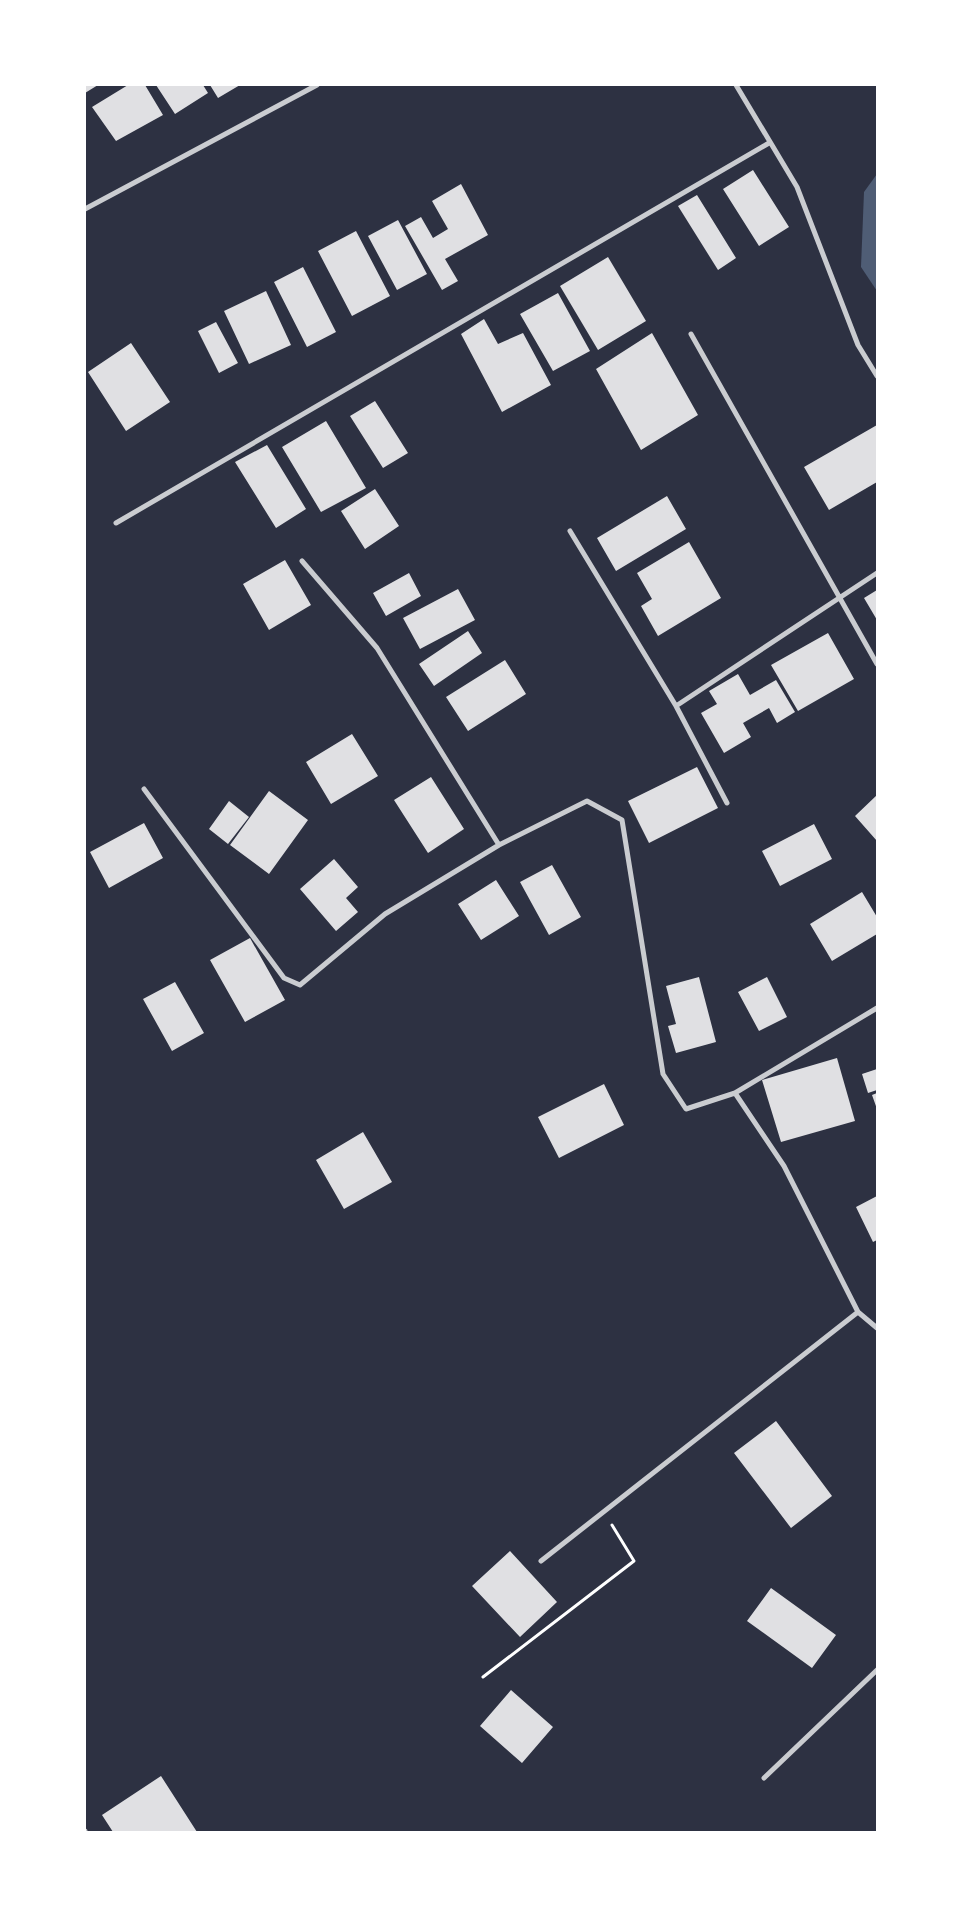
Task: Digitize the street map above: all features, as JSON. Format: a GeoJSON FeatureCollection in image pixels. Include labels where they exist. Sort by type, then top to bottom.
{"type":"FeatureCollection","features":[{"type":"Feature","properties":{"kind":"street"},"geometry":{"type":"LineString","coordinates":[[85,209],[317,85]]}},
{"type":"Feature","properties":{"kind":"street"},"geometry":{"type":"LineString","coordinates":[[736,85],[768,143],[797,187],[858,346],[877,376]]}},
{"type":"Feature","properties":{"kind":"street"},"geometry":{"type":"LineString","coordinates":[[116,523],[768,143]]}},
{"type":"Feature","properties":{"kind":"street"},"geometry":{"type":"LineString","coordinates":[[691,334],[877,664]]}},
{"type":"Feature","properties":{"kind":"street"},"geometry":{"type":"LineString","coordinates":[[570,531],[676,706],[727,803]]}},
{"type":"Feature","properties":{"kind":"street"},"geometry":{"type":"LineString","coordinates":[[302,561],[377,648],[499,845]]}},
{"type":"Feature","properties":{"kind":"street"},"geometry":{"type":"LineString","coordinates":[[676,706],[877,574]]}},
{"type":"Feature","properties":{"kind":"street"},"geometry":{"type":"LineString","coordinates":[[144,789],[284,978],[300,985],[385,914],[499,845],[587,800],[622,820],[663,1074],[686,1109],[735,1093],[877,1008]]}},
{"type":"Feature","properties":{"kind":"street"},"geometry":{"type":"LineString","coordinates":[[735,1093],[784,1166],[858,1312],[877,1328]]}},
{"type":"Feature","properties":{"kind":"street"},"geometry":{"type":"LineString","coordinates":[[541,1561],[858,1312]]}},
{"type":"Feature","properties":{"kind":"street"},"geometry":{"type":"LineString","coordinates":[[764,1778],[877,1670]]}},
{"type":"Feature","properties":{"kind":"path"},"geometry":{"type":"LineString","coordinates":[[483,1677],[634,1562],[604,1512]]}},
{"type":"Feature","properties":{"kind":"water"},"geometry":{"type":"Polygon","coordinates":[[[877,174],[877,291],[861,267],[864,192],[877,174]]]}},
{"type":"Feature","properties":{"kind":"building"},"geometry":{"type":"Polygon","coordinates":[[[85,85],[98,85],[85,93],[85,85]]]}},
{"type":"Feature","properties":{"kind":"building"},"geometry":{"type":"Polygon","coordinates":[[[128,85],[145,85],[163,115],[116,141],[92,107],[128,85]]]}},
{"type":"Feature","properties":{"kind":"building"},"geometry":{"type":"Polygon","coordinates":[[[156,85],[203,85],[208,93],[175,114],[156,85]]]}},
{"type":"Feature","properties":{"kind":"building"},"geometry":{"type":"Polygon","coordinates":[[[210,85],[240,85],[218,98],[210,85]]]}},
{"type":"Feature","properties":{"kind":"building"},"geometry":{"type":"Polygon","coordinates":[[[753,170],[789,227],[759,246],[723,189],[753,170]]]}},
{"type":"Feature","properties":{"kind":"building"},"geometry":{"type":"Polygon","coordinates":[[[461,184],[488,235],[445,259],[458,281],[442,290],[405,226],[421,217],[433,238],[448,229],[432,201],[461,184]]]}},
{"type":"Feature","properties":{"kind":"building"},"geometry":{"type":"Polygon","coordinates":[[[697,195],[736,258],[718,270],[678,206],[697,195]]]}},
{"type":"Feature","properties":{"kind":"building"},"geometry":{"type":"Polygon","coordinates":[[[398,220],[427,274],[397,290],[368,236],[398,220]]]}},
{"type":"Feature","properties":{"kind":"building"},"geometry":{"type":"Polygon","coordinates":[[[356,231],[390,296],[352,316],[318,251],[356,231]]]}},
{"type":"Feature","properties":{"kind":"building"},"geometry":{"type":"Polygon","coordinates":[[[608,257],[646,321],[598,350],[560,286],[608,257]]]}},
{"type":"Feature","properties":{"kind":"building"},"geometry":{"type":"Polygon","coordinates":[[[303,267],[336,332],[307,347],[274,282],[303,267]]]}},
{"type":"Feature","properties":{"kind":"building"},"geometry":{"type":"Polygon","coordinates":[[[266,291],[291,345],[249,364],[224,311],[266,291]]]}},
{"type":"Feature","properties":{"kind":"building"},"geometry":{"type":"Polygon","coordinates":[[[558,293],[590,351],[553,371],[520,314],[558,293]]]}},
{"type":"Feature","properties":{"kind":"building"},"geometry":{"type":"Polygon","coordinates":[[[484,319],[498,344],[523,333],[551,385],[502,412],[461,334],[484,319]]]}},
{"type":"Feature","properties":{"kind":"building"},"geometry":{"type":"Polygon","coordinates":[[[216,322],[238,363],[219,373],[198,331],[216,322]]]}},
{"type":"Feature","properties":{"kind":"building"},"geometry":{"type":"Polygon","coordinates":[[[652,333],[698,415],[641,450],[596,369],[652,333]]]}},
{"type":"Feature","properties":{"kind":"building"},"geometry":{"type":"Polygon","coordinates":[[[131,343],[170,402],[126,431],[88,372],[131,343]]]}},
{"type":"Feature","properties":{"kind":"building"},"geometry":{"type":"Polygon","coordinates":[[[375,401],[408,453],[383,468],[350,416],[375,401]]]}},
{"type":"Feature","properties":{"kind":"building"},"geometry":{"type":"Polygon","coordinates":[[[326,421],[366,488],[321,512],[282,447],[326,421]]]}},
{"type":"Feature","properties":{"kind":"building"},"geometry":{"type":"Polygon","coordinates":[[[877,425],[877,482],[829,510],[804,467],[877,425]]]}},
{"type":"Feature","properties":{"kind":"building"},"geometry":{"type":"Polygon","coordinates":[[[267,445],[306,509],[276,528],[235,462],[267,445]]]}},
{"type":"Feature","properties":{"kind":"building"},"geometry":{"type":"Polygon","coordinates":[[[375,489],[399,526],[365,549],[341,511],[375,489]]]}},
{"type":"Feature","properties":{"kind":"building"},"geometry":{"type":"Polygon","coordinates":[[[667,496],[686,529],[616,571],[597,538],[667,496]]]}},
{"type":"Feature","properties":{"kind":"building"},"geometry":{"type":"Polygon","coordinates":[[[689,542],[721,598],[658,636],[641,606],[652,599],[637,573],[689,542]]]}},
{"type":"Feature","properties":{"kind":"building"},"geometry":{"type":"Polygon","coordinates":[[[285,560],[311,605],[269,630],[243,584],[285,560]]]}},
{"type":"Feature","properties":{"kind":"building"},"geometry":{"type":"Polygon","coordinates":[[[409,573],[421,596],[386,616],[373,593],[409,573]]]}},
{"type":"Feature","properties":{"kind":"building"},"geometry":{"type":"Polygon","coordinates":[[[458,589],[475,620],[420,649],[403,618],[458,589]]]}},
{"type":"Feature","properties":{"kind":"building"},"geometry":{"type":"Polygon","coordinates":[[[877,590],[877,620],[864,598],[877,590]]]}},
{"type":"Feature","properties":{"kind":"building"},"geometry":{"type":"Polygon","coordinates":[[[468,631],[482,653],[434,686],[419,664],[468,631]]]}},
{"type":"Feature","properties":{"kind":"building"},"geometry":{"type":"Polygon","coordinates":[[[828,633],[854,679],[798,711],[771,665],[828,633]]]}},
{"type":"Feature","properties":{"kind":"building"},"geometry":{"type":"Polygon","coordinates":[[[505,660],[526,694],[468,731],[446,697],[505,660]]]}},
{"type":"Feature","properties":{"kind":"building"},"geometry":{"type":"Polygon","coordinates":[[[738,674],[750,695],[776,680],[795,712],[777,723],[769,708],[743,723],[751,737],[724,753],[701,713],[717,704],[709,691],[738,674]]]}},
{"type":"Feature","properties":{"kind":"building"},"geometry":{"type":"Polygon","coordinates":[[[352,734],[378,776],[331,804],[306,762],[352,734]]]}},
{"type":"Feature","properties":{"kind":"building"},"geometry":{"type":"Polygon","coordinates":[[[697,767],[718,808],[649,843],[628,801],[697,767]]]}},
{"type":"Feature","properties":{"kind":"building"},"geometry":{"type":"Polygon","coordinates":[[[431,777],[464,829],[428,853],[394,800],[431,777]]]}},
{"type":"Feature","properties":{"kind":"building"},"geometry":{"type":"Polygon","coordinates":[[[269,791],[308,820],[269,874],[230,845],[269,791]]]}},
{"type":"Feature","properties":{"kind":"building"},"geometry":{"type":"Polygon","coordinates":[[[877,795],[877,841],[855,816],[877,795]]]}},
{"type":"Feature","properties":{"kind":"building"},"geometry":{"type":"Polygon","coordinates":[[[229,801],[249,817],[228,844],[209,829],[229,801]]]}},
{"type":"Feature","properties":{"kind":"building"},"geometry":{"type":"Polygon","coordinates":[[[144,823],[163,858],[109,888],[90,852],[144,823]]]}},
{"type":"Feature","properties":{"kind":"building"},"geometry":{"type":"Polygon","coordinates":[[[814,824],[832,859],[780,886],[762,851],[814,824]]]}},
{"type":"Feature","properties":{"kind":"building"},"geometry":{"type":"Polygon","coordinates":[[[334,859],[358,887],[346,898],[358,912],[336,931],[300,889],[334,859]]]}},
{"type":"Feature","properties":{"kind":"building"},"geometry":{"type":"Polygon","coordinates":[[[552,865],[581,917],[549,935],[520,882],[552,865]]]}},
{"type":"Feature","properties":{"kind":"building"},"geometry":{"type":"Polygon","coordinates":[[[496,880],[519,916],[481,940],[458,904],[496,880]]]}},
{"type":"Feature","properties":{"kind":"building"},"geometry":{"type":"Polygon","coordinates":[[[862,892],[877,917],[877,934],[832,961],[810,924],[862,892]]]}},
{"type":"Feature","properties":{"kind":"building"},"geometry":{"type":"Polygon","coordinates":[[[250,938],[285,1000],[245,1022],[210,960],[250,938]]]}},
{"type":"Feature","properties":{"kind":"building"},"geometry":{"type":"Polygon","coordinates":[[[699,977],[716,1042],[676,1053],[668,1026],[676,1024],[666,986],[699,977]]]}},
{"type":"Feature","properties":{"kind":"building"},"geometry":{"type":"Polygon","coordinates":[[[767,977],[787,1017],[759,1031],[738,992],[767,977]]]}},
{"type":"Feature","properties":{"kind":"building"},"geometry":{"type":"Polygon","coordinates":[[[175,982],[204,1033],[172,1051],[143,999],[175,982]]]}},
{"type":"Feature","properties":{"kind":"building"},"geometry":{"type":"Polygon","coordinates":[[[837,1058],[855,1121],[781,1142],[762,1080],[837,1058]]]}},
{"type":"Feature","properties":{"kind":"building"},"geometry":{"type":"Polygon","coordinates":[[[877,1069],[877,1090],[868,1093],[862,1074],[877,1069]]]}},
{"type":"Feature","properties":{"kind":"building"},"geometry":{"type":"Polygon","coordinates":[[[604,1084],[624,1125],[559,1158],[538,1117],[604,1084]]]}},
{"type":"Feature","properties":{"kind":"building"},"geometry":{"type":"Polygon","coordinates":[[[877,1093],[877,1109],[872,1095],[877,1093]]]}},
{"type":"Feature","properties":{"kind":"building"},"geometry":{"type":"Polygon","coordinates":[[[363,1132],[392,1182],[344,1209],[316,1160],[363,1132]]]}},
{"type":"Feature","properties":{"kind":"building"},"geometry":{"type":"Polygon","coordinates":[[[877,1196],[877,1240],[873,1242],[856,1207],[877,1196]]]}},
{"type":"Feature","properties":{"kind":"building"},"geometry":{"type":"Polygon","coordinates":[[[776,1421],[832,1496],[791,1528],[734,1453],[776,1421]]]}},
{"type":"Feature","properties":{"kind":"building"},"geometry":{"type":"Polygon","coordinates":[[[510,1551],[557,1602],[520,1637],[472,1586],[510,1551]]]}},
{"type":"Feature","properties":{"kind":"building"},"geometry":{"type":"Polygon","coordinates":[[[771,1588],[836,1635],[812,1668],[747,1621],[771,1588]]]}},
{"type":"Feature","properties":{"kind":"building"},"geometry":{"type":"Polygon","coordinates":[[[511,1690],[553,1727],[522,1763],[480,1726],[511,1690]]]}},
{"type":"Feature","properties":{"kind":"building"},"geometry":{"type":"Polygon","coordinates":[[[161,1776],[197,1832],[113,1832],[102,1815],[161,1776]]]}}]}
